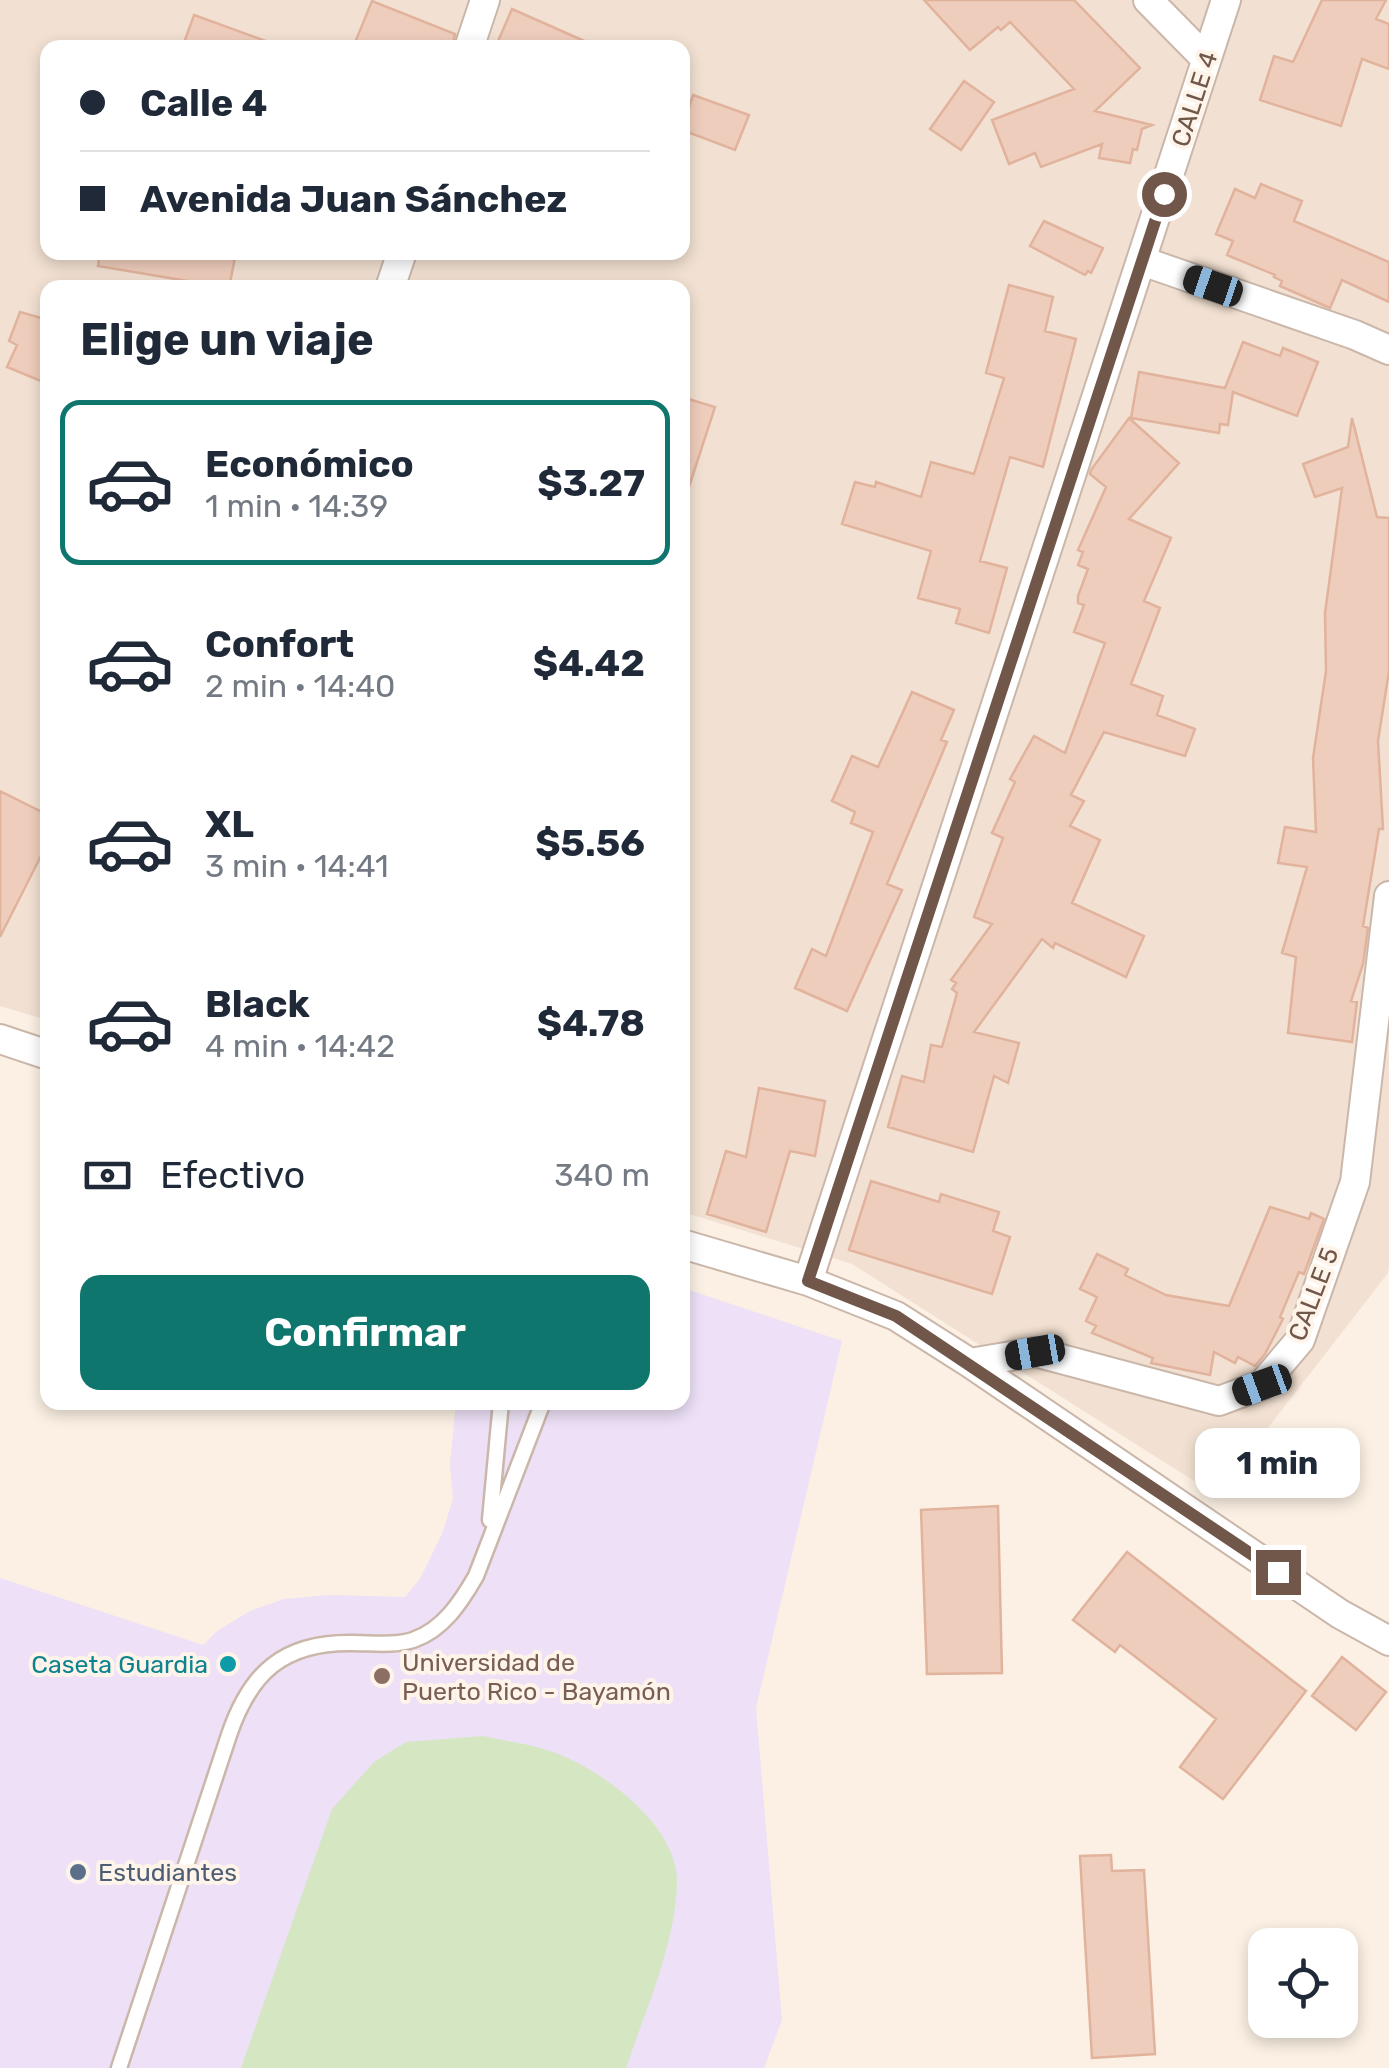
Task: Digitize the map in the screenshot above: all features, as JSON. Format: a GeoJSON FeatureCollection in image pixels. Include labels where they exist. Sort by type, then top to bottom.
{"type":"FeatureCollection","features":[{"type":"Feature","properties":{"kind":"street"},"geometry":{"type":"LineString","coordinates":[[472,40],[484,0]]}},
{"type":"Feature","properties":{"kind":"street"},"geometry":{"type":"LineString","coordinates":[[1148,0],[1206,59]]}},
{"type":"Feature","properties":{"kind":"street","name":"CALLE 4"},"geometry":{"type":"LineString","coordinates":[[808,1281],[1226,0]]}},
{"type":"Feature","properties":{"kind":"street"},"geometry":{"type":"LineString","coordinates":[[1142,261],[1389,350]]}},
{"type":"Feature","properties":{"kind":"street","name":"CALLE 5"},"geometry":{"type":"LineString","coordinates":[[970,1363],[1035,1352],[1219,1401],[1262,1385],[1300,1340],[1355,1182],[1389,896]]}},
{"type":"Feature","properties":{"kind":"street"},"geometry":{"type":"LineString","coordinates":[[0,1039],[40,1052]]}},
{"type":"Feature","properties":{"kind":"street"},"geometry":{"type":"LineString","coordinates":[[690,1246],[808,1281],[896,1316],[1340,1614],[1389,1641]]}},
{"type":"Feature","properties":{"kind":"lane"},"geometry":{"type":"LineString","coordinates":[[489,1536],[500,1410]]}},
{"type":"Feature","properties":{"kind":"lane"},"geometry":{"type":"LineString","coordinates":[[118,2068],[237,1712],[250,1686],[272,1664],[297,1650],[316,1644],[390,1644],[416,1639],[442,1622],[461,1603],[476,1576],[541,1410]]}},
{"type":"Feature","properties":{"kind":"shaded area"},"geometry":{"type":"Polygon","coordinates":[[[0,0],[1389,0],[1389,1266],[1388,1273],[1216,1495],[852,1264],[690,1214],[690,280],[40,280],[40,1018],[0,1006],[0,0]]]}},
{"type":"Feature","properties":{"kind":"shaded area","name":"Universidad de Puerto Rico - Bayamón"},"geometry":{"type":"Polygon","coordinates":[[[690,1290],[842,1341],[756,1708],[782,2020],[764,2068],[0,2068],[0,1578],[203,1645],[217,1631],[250,1611],[284,1599],[330,1595],[405,1597],[420,1579],[442,1534],[453,1499],[450,1464],[455,1410],[690,1410],[690,1290]]]}},
{"type":"Feature","properties":{"kind":"green space"},"geometry":{"type":"Polygon","coordinates":[[[483,1736],[550,1751],[591,1770],[633,1801],[665,1840],[674,1861],[675,1907],[658,1977],[626,2068],[241,2068],[332,1809],[374,1762],[406,1742],[483,1736]]]}},
{"type":"Feature","properties":{"kind":"building"},"geometry":{"type":"Polygon","coordinates":[[[924,0],[1074,0],[1140,68],[1095,111],[1152,125],[1142,129],[1130,163],[1099,158],[1102,144],[1041,167],[1035,153],[1009,164],[992,120],[1074,89],[1010,22],[970,50],[924,0]]]}},
{"type":"Feature","properties":{"kind":"building"},"geometry":{"type":"Polygon","coordinates":[[[1322,0],[1386,0],[1376,19],[1389,24],[1389,69],[1362,59],[1341,126],[1260,100],[1274,56],[1293,62],[1322,0]]]}},
{"type":"Feature","properties":{"kind":"building"},"geometry":{"type":"Polygon","coordinates":[[[372,1],[455,34],[454,40],[356,40],[372,1]]]}},
{"type":"Feature","properties":{"kind":"building"},"geometry":{"type":"Polygon","coordinates":[[[512,9],[582,40],[498,40],[512,9]]]}},
{"type":"Feature","properties":{"kind":"building"},"geometry":{"type":"Polygon","coordinates":[[[194,15],[263,40],[185,40],[194,15]]]}},
{"type":"Feature","properties":{"kind":"building"},"geometry":{"type":"Polygon","coordinates":[[[964,81],[994,102],[961,150],[930,129],[964,81]]]}},
{"type":"Feature","properties":{"kind":"building"},"geometry":{"type":"Polygon","coordinates":[[[693,95],[749,115],[735,150],[690,133],[693,95]]]}},
{"type":"Feature","properties":{"kind":"building"},"geometry":{"type":"Polygon","coordinates":[[[1261,184],[1302,201],[1294,221],[1389,262],[1389,302],[1342,280],[1330,308],[1280,286],[1282,281],[1275,275],[1227,255],[1233,241],[1216,234],[1235,189],[1255,198],[1261,184]]]}},
{"type":"Feature","properties":{"kind":"building"},"geometry":{"type":"Polygon","coordinates":[[[1044,221],[1103,248],[1091,273],[1085,275],[1030,246],[1044,221]]]}},
{"type":"Feature","properties":{"kind":"building"},"geometry":{"type":"Polygon","coordinates":[[[99,260],[234,260],[231,280],[181,280],[98,266],[99,260]]]}},
{"type":"Feature","properties":{"kind":"building"},"geometry":{"type":"Polygon","coordinates":[[[1009,285],[1053,297],[1045,331],[1076,339],[1043,467],[1010,457],[980,561],[1007,568],[989,633],[956,623],[960,609],[918,598],[931,551],[842,524],[855,482],[875,487],[876,482],[921,497],[931,462],[974,474],[1004,378],[986,373],[1009,285]]]}},
{"type":"Feature","properties":{"kind":"building"},"geometry":{"type":"Polygon","coordinates":[[[20,312],[40,318],[40,381],[7,367],[17,345],[9,341],[20,312]]]}},
{"type":"Feature","properties":{"kind":"building"},"geometry":{"type":"Polygon","coordinates":[[[1243,342],[1280,356],[1283,348],[1318,362],[1297,416],[1233,392],[1228,425],[1220,424],[1219,433],[1131,418],[1139,372],[1225,388],[1243,342]]]}},
{"type":"Feature","properties":{"kind":"building"},"geometry":{"type":"Polygon","coordinates":[[[690,399],[715,407],[690,484],[690,399]]]}},
{"type":"Feature","properties":{"kind":"building"},"geometry":{"type":"Polygon","coordinates":[[[1129,418],[1179,463],[1129,519],[1171,538],[1144,601],[1160,608],[1131,684],[1163,696],[1157,715],[1195,729],[1185,756],[1104,732],[1071,795],[1084,801],[1070,826],[1100,840],[1072,903],[1144,936],[1126,977],[1055,943],[1053,948],[1042,939],[974,1032],[1019,1043],[1008,1083],[994,1076],[973,1152],[888,1127],[902,1076],[924,1082],[931,1045],[942,1047],[957,993],[952,989],[956,983],[951,980],[992,924],[974,917],[1003,838],[992,833],[1015,782],[1010,779],[1034,736],[1065,753],[1105,643],[1074,632],[1084,605],[1078,603],[1078,596],[1088,569],[1078,565],[1083,552],[1078,550],[1106,487],[1090,474],[1091,470],[1129,418]]]}},
{"type":"Feature","properties":{"kind":"building"},"geometry":{"type":"Polygon","coordinates":[[[1352,418],[1377,517],[1389,518],[1389,671],[1378,741],[1383,829],[1379,829],[1363,926],[1368,928],[1363,964],[1351,1001],[1357,1002],[1352,1042],[1288,1033],[1296,957],[1282,953],[1307,867],[1278,863],[1285,827],[1316,832],[1313,758],[1326,671],[1325,613],[1342,488],[1315,497],[1303,464],[1348,447],[1352,418]]]}},
{"type":"Feature","properties":{"kind":"building"},"geometry":{"type":"Polygon","coordinates":[[[912,692],[954,710],[941,740],[947,742],[887,884],[902,890],[847,1011],[795,988],[812,949],[826,956],[873,832],[851,823],[855,812],[832,801],[852,756],[878,767],[912,692]]]}},
{"type":"Feature","properties":{"kind":"building"},"geometry":{"type":"Polygon","coordinates":[[[0,791],[40,811],[40,858],[0,937],[0,791]]]}},
{"type":"Feature","properties":{"kind":"building"},"geometry":{"type":"Polygon","coordinates":[[[759,1088],[825,1101],[815,1156],[790,1151],[766,1232],[707,1214],[726,1151],[746,1157],[759,1088]]]}},
{"type":"Feature","properties":{"kind":"building"},"geometry":{"type":"Polygon","coordinates":[[[871,1181],[939,1202],[941,1194],[999,1212],[993,1231],[1010,1237],[992,1294],[849,1250],[871,1181]]]}},
{"type":"Feature","properties":{"kind":"building"},"geometry":{"type":"Polygon","coordinates":[[[1270,1207],[1309,1219],[1311,1213],[1324,1219],[1304,1274],[1299,1272],[1280,1317],[1283,1319],[1255,1366],[1238,1357],[1235,1363],[1214,1352],[1210,1375],[1151,1363],[1153,1358],[1092,1333],[1096,1326],[1086,1321],[1097,1297],[1080,1289],[1097,1254],[1128,1269],[1125,1275],[1166,1295],[1229,1306],[1270,1207]]]}},
{"type":"Feature","properties":{"kind":"building"},"geometry":{"type":"Polygon","coordinates":[[[998,1506],[1002,1673],[927,1674],[921,1510],[998,1506]]]}},
{"type":"Feature","properties":{"kind":"building"},"geometry":{"type":"Polygon","coordinates":[[[1127,1552],[1306,1691],[1223,1799],[1180,1767],[1216,1719],[1120,1645],[1115,1652],[1073,1620],[1127,1552]]]}},
{"type":"Feature","properties":{"kind":"building"},"geometry":{"type":"Polygon","coordinates":[[[1342,1657],[1386,1692],[1356,1730],[1312,1696],[1342,1657]]]}},
{"type":"Feature","properties":{"kind":"building"},"geometry":{"type":"Polygon","coordinates":[[[1111,1855],[1112,1871],[1144,1870],[1155,2054],[1092,2058],[1080,1856],[1111,1855]]]}},
{"type":"Feature","properties":{"kind":"place","name":"Caseta Guardia"},"geometry":{"type":"Point","coordinates":[228,1664]}},
{"type":"Feature","properties":{"kind":"place","name":"Universidad de Puerto Rico - Bayamón"},"geometry":{"type":"Point","coordinates":[382,1676]}},
{"type":"Feature","properties":{"kind":"place","name":"Estudiantes"},"geometry":{"type":"Point","coordinates":[78,1872]}},
{"type":"Feature","properties":{"kind":"route"},"geometry":{"type":"LineString","coordinates":[[1164,194],[808,1281],[896,1316],[1278,1572]]}}]}
